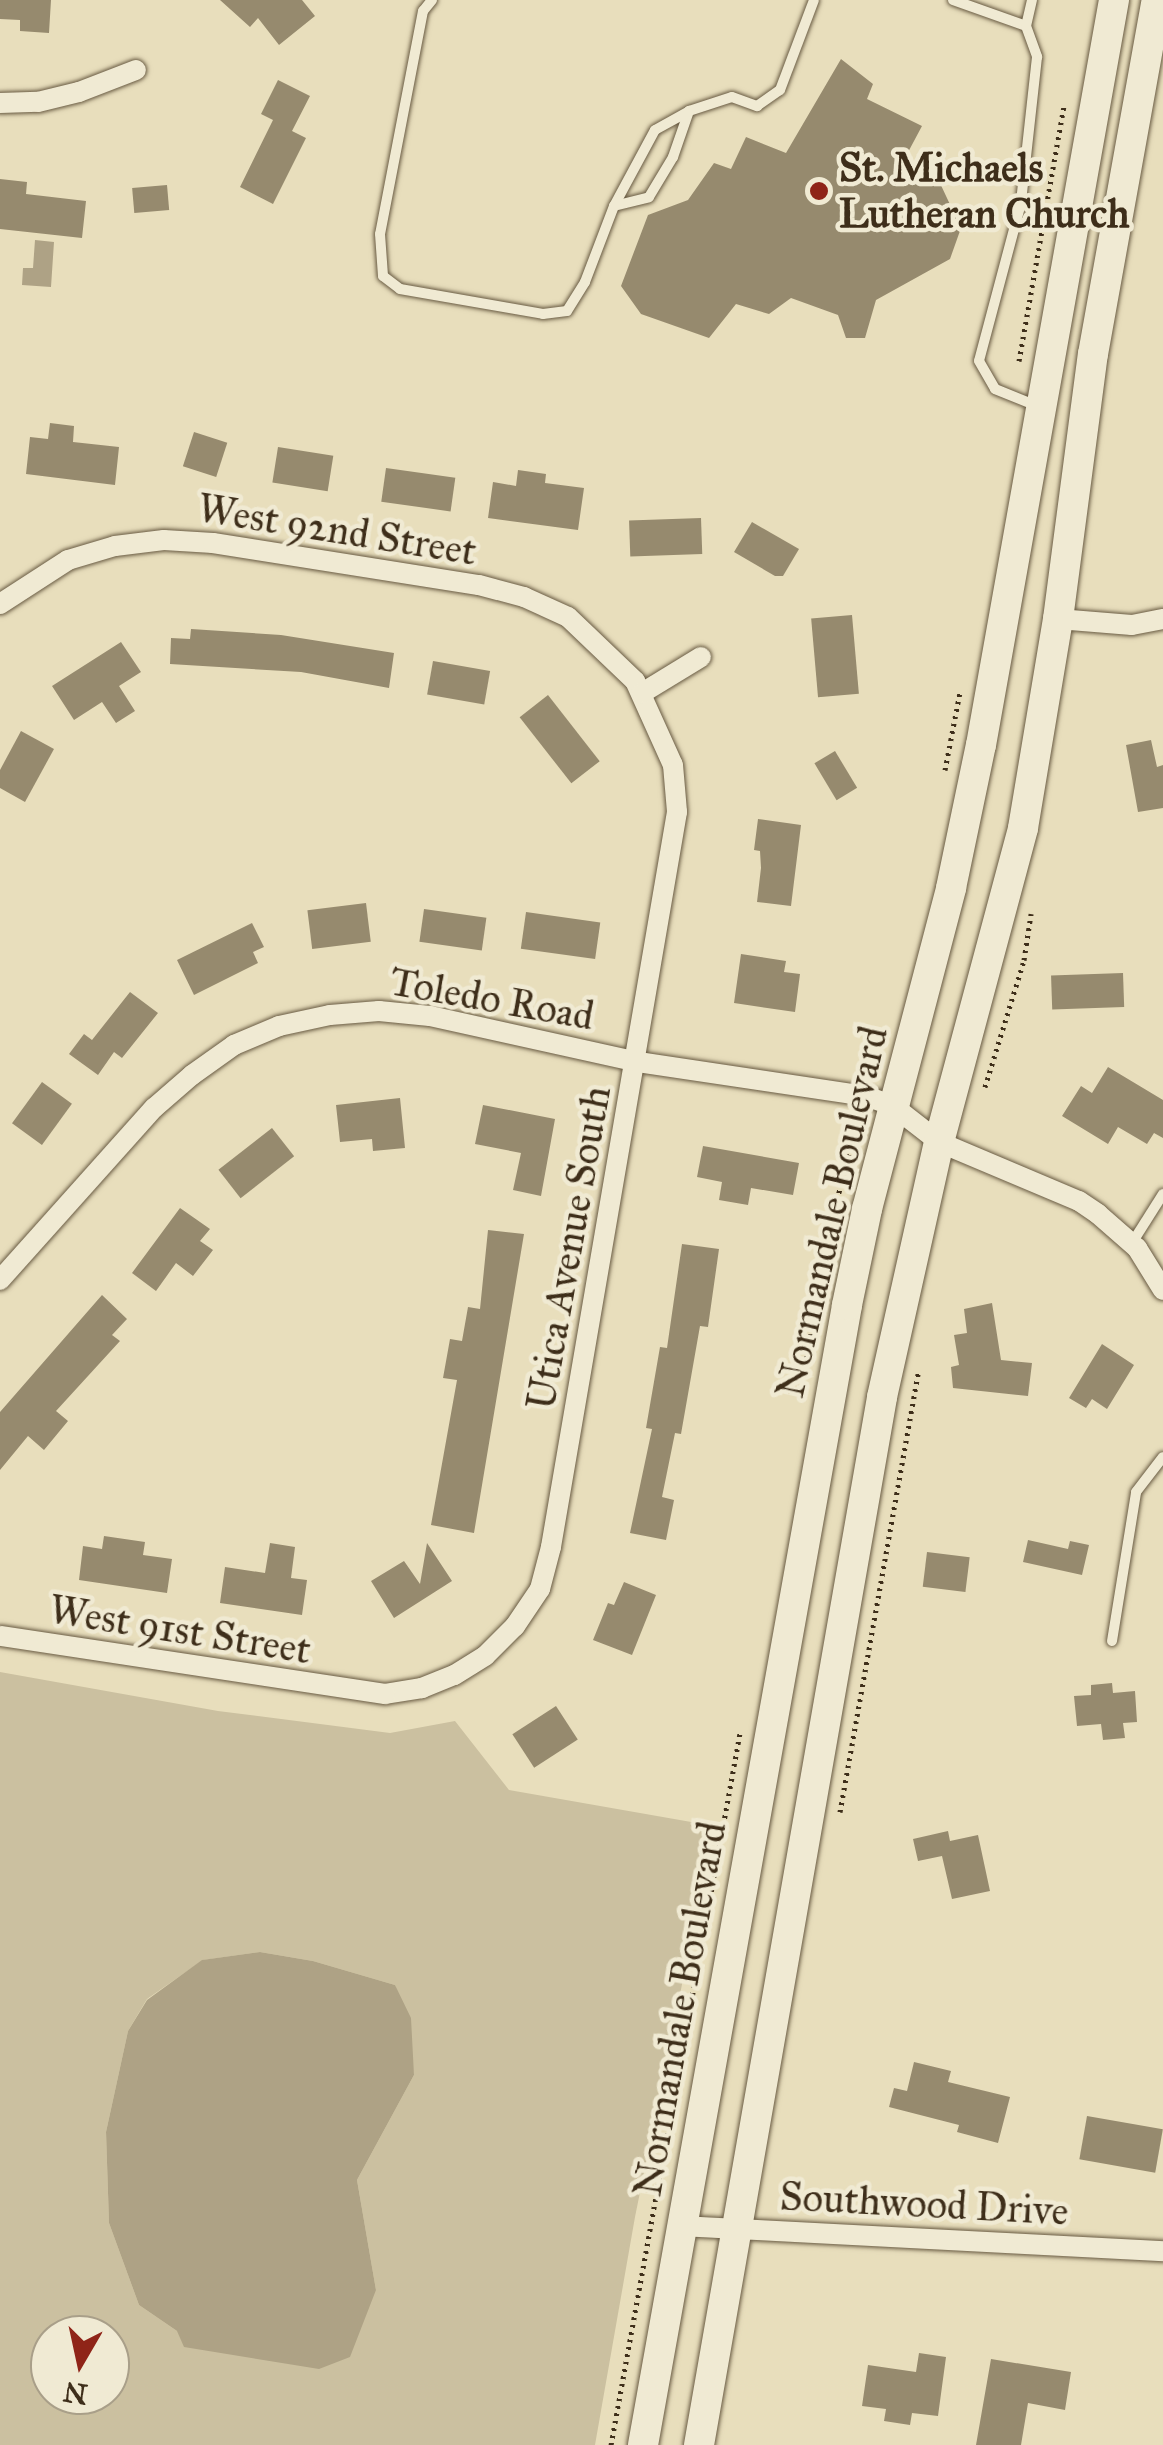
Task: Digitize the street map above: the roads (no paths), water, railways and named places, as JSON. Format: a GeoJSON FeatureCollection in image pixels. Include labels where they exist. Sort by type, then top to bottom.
{"type":"FeatureCollection","features":[{"type":"Feature","properties":{"kind":"main road","name":"Normandale Boulevard"},"geometry":{"type":"LineString","coordinates":[[643,2445],[880,1101],[951,888],[978,763],[1027,403],[1114,0]]}},
{"type":"Feature","properties":{"kind":"main road"},"geometry":{"type":"LineString","coordinates":[[699,2445],[882,1397],[939,1142],[1023,828],[1058,619],[1093,354],[1157,0]]}},
{"type":"Feature","properties":{"kind":"street"},"geometry":{"type":"LineString","coordinates":[[0,103],[38,102],[79,92],[136,70]]}},
{"type":"Feature","properties":{"kind":"street","name":"West 92nd Street"},"geometry":{"type":"LineString","coordinates":[[0,604],[68,560],[114,546],[164,540],[213,543],[479,586],[524,597],[568,618],[603,646],[642,693]]}},
{"type":"Feature","properties":{"kind":"street"},"geometry":{"type":"LineString","coordinates":[[1058,619],[1132,625],[1163,619]]}},
{"type":"Feature","properties":{"kind":"street"},"geometry":{"type":"LineString","coordinates":[[642,693],[702,657]]}},
{"type":"Feature","properties":{"kind":"street","name":"Utica Avenue South"},"geometry":{"type":"LineString","coordinates":[[348,1692],[404,1691],[454,1675],[485,1656],[515,1626],[540,1589],[551,1547],[638,1062],[677,812],[673,765],[642,693]]}},
{"type":"Feature","properties":{"kind":"street","name":"Toledo Road"},"geometry":{"type":"LineString","coordinates":[[0,1280],[154,1108],[234,1045],[279,1026],[330,1014],[413,1014],[638,1062],[880,1101]]}},
{"type":"Feature","properties":{"kind":"street"},"geometry":{"type":"LineString","coordinates":[[880,1101],[939,1142],[1078,1200],[1132,1243],[1163,1290]]}},
{"type":"Feature","properties":{"kind":"street","name":"West 91st Street"},"geometry":{"type":"LineString","coordinates":[[0,1636],[348,1692]]}},
{"type":"Feature","properties":{"kind":"street","name":"Southwood Drive"},"geometry":{"type":"LineString","coordinates":[[682,2226],[1163,2251]]}},
{"type":"Feature","properties":{"kind":"lane"},"geometry":{"type":"LineString","coordinates":[[432,0],[423,11],[380,234],[384,276],[400,289],[544,314],[566,311],[585,282],[614,206],[655,130],[689,111],[732,97],[758,106],[780,90],[814,0]]}},
{"type":"Feature","properties":{"kind":"lane"},"geometry":{"type":"LineString","coordinates":[[953,0],[1026,26]]}},
{"type":"Feature","properties":{"kind":"lane"},"geometry":{"type":"LineString","coordinates":[[1027,403],[995,389],[979,361],[1021,204],[1038,57],[1026,26],[1032,0]]}},
{"type":"Feature","properties":{"kind":"lane"},"geometry":{"type":"LineString","coordinates":[[614,206],[649,198],[673,157],[689,111]]}},
{"type":"Feature","properties":{"kind":"lane"},"geometry":{"type":"LineString","coordinates":[[1132,1243],[1163,1194]]}},
{"type":"Feature","properties":{"kind":"lane"},"geometry":{"type":"LineString","coordinates":[[1112,1641],[1136,1492],[1163,1457]]}},
{"type":"Feature","properties":{"kind":"place","name":"St. Michaels Lutheran Church"},"geometry":{"type":"Point","coordinates":[819,191]}}]}
